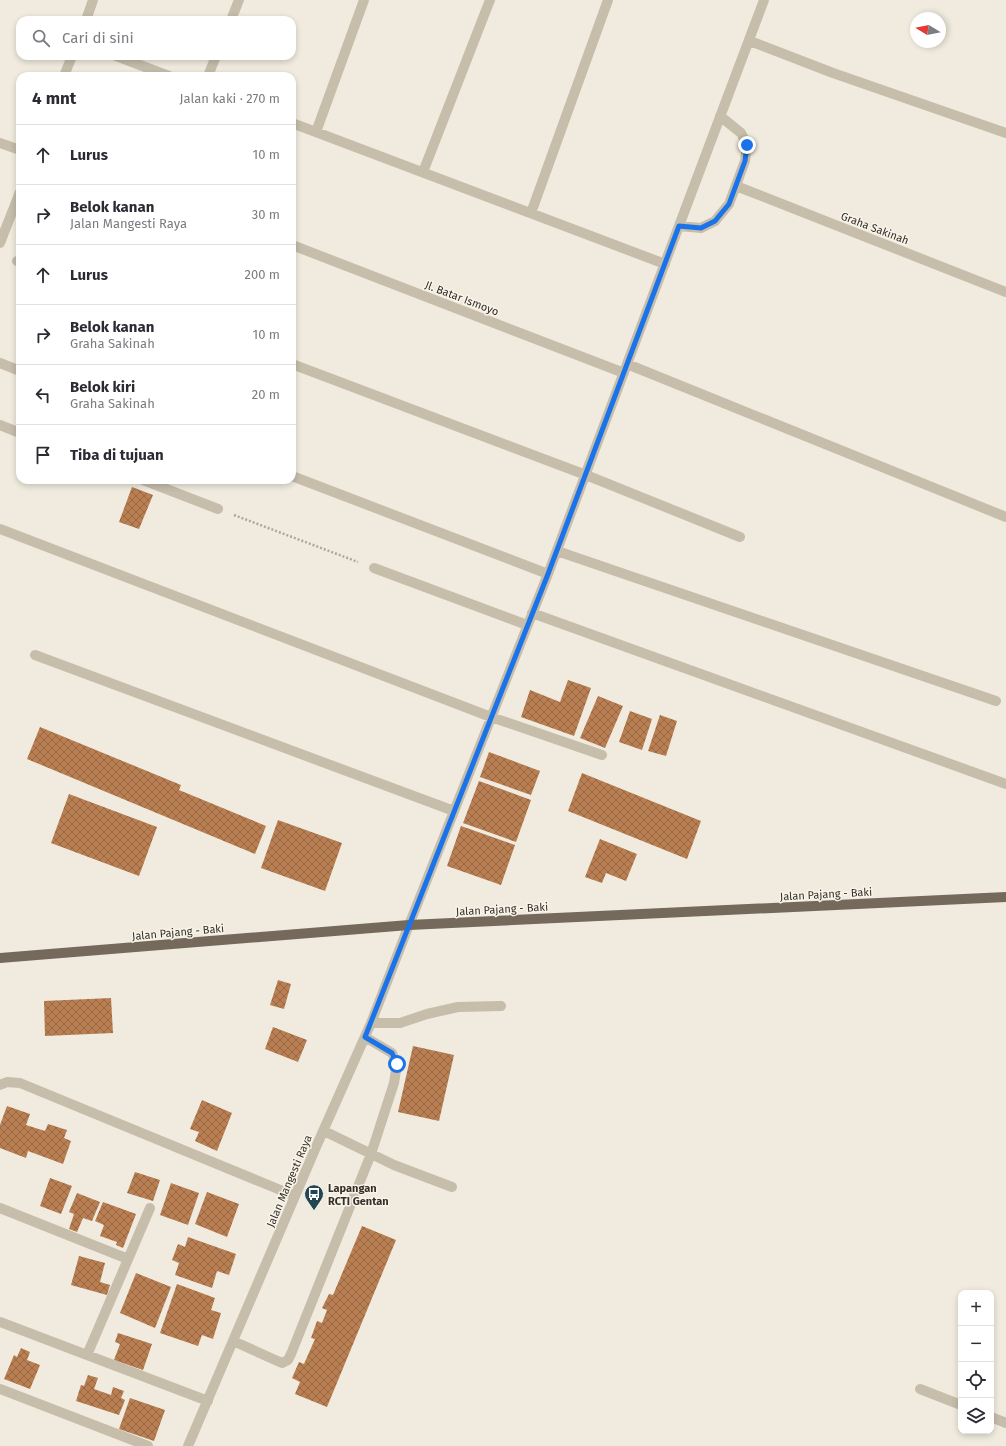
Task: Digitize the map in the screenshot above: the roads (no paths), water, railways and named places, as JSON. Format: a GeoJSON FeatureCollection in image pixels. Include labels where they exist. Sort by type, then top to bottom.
{"type":"FeatureCollection","features":[{"type":"Feature","properties":{"kind":"main road","name":"Jalan Pajang - Baki"},"geometry":{"type":"LineString","coordinates":[[0,958],[408,925],[1006,898]]}},
{"type":"Feature","properties":{"kind":"street"},"geometry":{"type":"LineString","coordinates":[[87,16],[93,0]]}},
{"type":"Feature","properties":{"kind":"street"},"geometry":{"type":"LineString","coordinates":[[233,16],[239,0]]}},
{"type":"Feature","properties":{"kind":"street"},"geometry":{"type":"LineString","coordinates":[[316,132],[364,0]]}},
{"type":"Feature","properties":{"kind":"street"},"geometry":{"type":"LineString","coordinates":[[423,172],[490,0]]}},
{"type":"Feature","properties":{"kind":"street"},"geometry":{"type":"LineString","coordinates":[[531,213],[608,0]]}},
{"type":"Feature","properties":{"kind":"street","name":"Jalan Mangesti Raya"},"geometry":{"type":"LineString","coordinates":[[188,1446],[295,1196],[372,1023],[408,925],[586,475],[720,116],[750,41],[764,0]]}},
{"type":"Feature","properties":{"kind":"street"},"geometry":{"type":"LineString","coordinates":[[750,41],[833,74],[1006,133]]}},
{"type":"Feature","properties":{"kind":"street"},"geometry":{"type":"LineString","coordinates":[[66,72],[70,60]]}},
{"type":"Feature","properties":{"kind":"street"},"geometry":{"type":"LineString","coordinates":[[127,60],[158,72]]}},
{"type":"Feature","properties":{"kind":"street"},"geometry":{"type":"LineString","coordinates":[[210,72],[214,60]]}},
{"type":"Feature","properties":{"kind":"street"},"geometry":{"type":"LineString","coordinates":[[679,226],[701,228],[715,221],[729,204],[736,186],[745,161],[747,145],[741,133],[720,116]]}},
{"type":"Feature","properties":{"kind":"street"},"geometry":{"type":"LineString","coordinates":[[296,124],[665,264]]}},
{"type":"Feature","properties":{"kind":"street"},"geometry":{"type":"LineString","coordinates":[[0,143],[16,149]]}},
{"type":"Feature","properties":{"kind":"street","name":"Graha Sakinah"},"geometry":{"type":"LineString","coordinates":[[736,186],[1006,292]]}},
{"type":"Feature","properties":{"kind":"street"},"geometry":{"type":"LineString","coordinates":[[0,243],[16,202]]}},
{"type":"Feature","properties":{"kind":"street","name":"Jl. Batar Ismoyo"},"geometry":{"type":"LineString","coordinates":[[296,246],[626,369],[1006,517]]}},
{"type":"Feature","properties":{"kind":"street"},"geometry":{"type":"LineString","coordinates":[[0,363],[16,369]]}},
{"type":"Feature","properties":{"kind":"street"},"geometry":{"type":"LineString","coordinates":[[296,366],[586,475],[740,537]]}},
{"type":"Feature","properties":{"kind":"street"},"geometry":{"type":"LineString","coordinates":[[0,425],[16,431]]}},
{"type":"Feature","properties":{"kind":"street"},"geometry":{"type":"LineString","coordinates":[[296,478],[548,574]]}},
{"type":"Feature","properties":{"kind":"street"},"geometry":{"type":"LineString","coordinates":[[153,484],[218,509]]}},
{"type":"Feature","properties":{"kind":"street"},"geometry":{"type":"LineString","coordinates":[[0,529],[491,717],[602,755]]}},
{"type":"Feature","properties":{"kind":"street"},"geometry":{"type":"LineString","coordinates":[[556,551],[996,701]]}},
{"type":"Feature","properties":{"kind":"street"},"geometry":{"type":"LineString","coordinates":[[374,568],[527,625]]}},
{"type":"Feature","properties":{"kind":"street"},"geometry":{"type":"LineString","coordinates":[[532,613],[1006,784]]}},
{"type":"Feature","properties":{"kind":"street"},"geometry":{"type":"LineString","coordinates":[[35,655],[454,811]]}},
{"type":"Feature","properties":{"kind":"street"},"geometry":{"type":"LineString","coordinates":[[372,1023],[400,1023],[427,1014],[458,1007],[501,1006]]}},
{"type":"Feature","properties":{"kind":"street"},"geometry":{"type":"LineString","coordinates":[[233,1342],[282,1363],[288,1360],[371,1154],[394,1083],[397,1064],[392,1053],[365,1037]]}},
{"type":"Feature","properties":{"kind":"street"},"geometry":{"type":"LineString","coordinates":[[0,1085],[7,1082],[20,1082],[295,1196]]}},
{"type":"Feature","properties":{"kind":"street"},"geometry":{"type":"LineString","coordinates":[[324,1131],[394,1165],[452,1187]]}},
{"type":"Feature","properties":{"kind":"street"},"geometry":{"type":"LineString","coordinates":[[0,1208],[128,1259]]}},
{"type":"Feature","properties":{"kind":"street"},"geometry":{"type":"LineString","coordinates":[[87,1355],[150,1208]]}},
{"type":"Feature","properties":{"kind":"street"},"geometry":{"type":"LineString","coordinates":[[0,1322],[208,1401]]}},
{"type":"Feature","properties":{"kind":"street"},"geometry":{"type":"LineString","coordinates":[[0,1389],[148,1446]]}},
{"type":"Feature","properties":{"kind":"street"},"geometry":{"type":"LineString","coordinates":[[920,1389],[958,1404]]}},
{"type":"Feature","properties":{"kind":"street"},"geometry":{"type":"LineString","coordinates":[[994,1417],[1006,1423]]}},
{"type":"Feature","properties":{"kind":"place","name":"Lapangan RCTI Gentan"},"geometry":{"type":"Point","coordinates":[314,1211]}}]}
